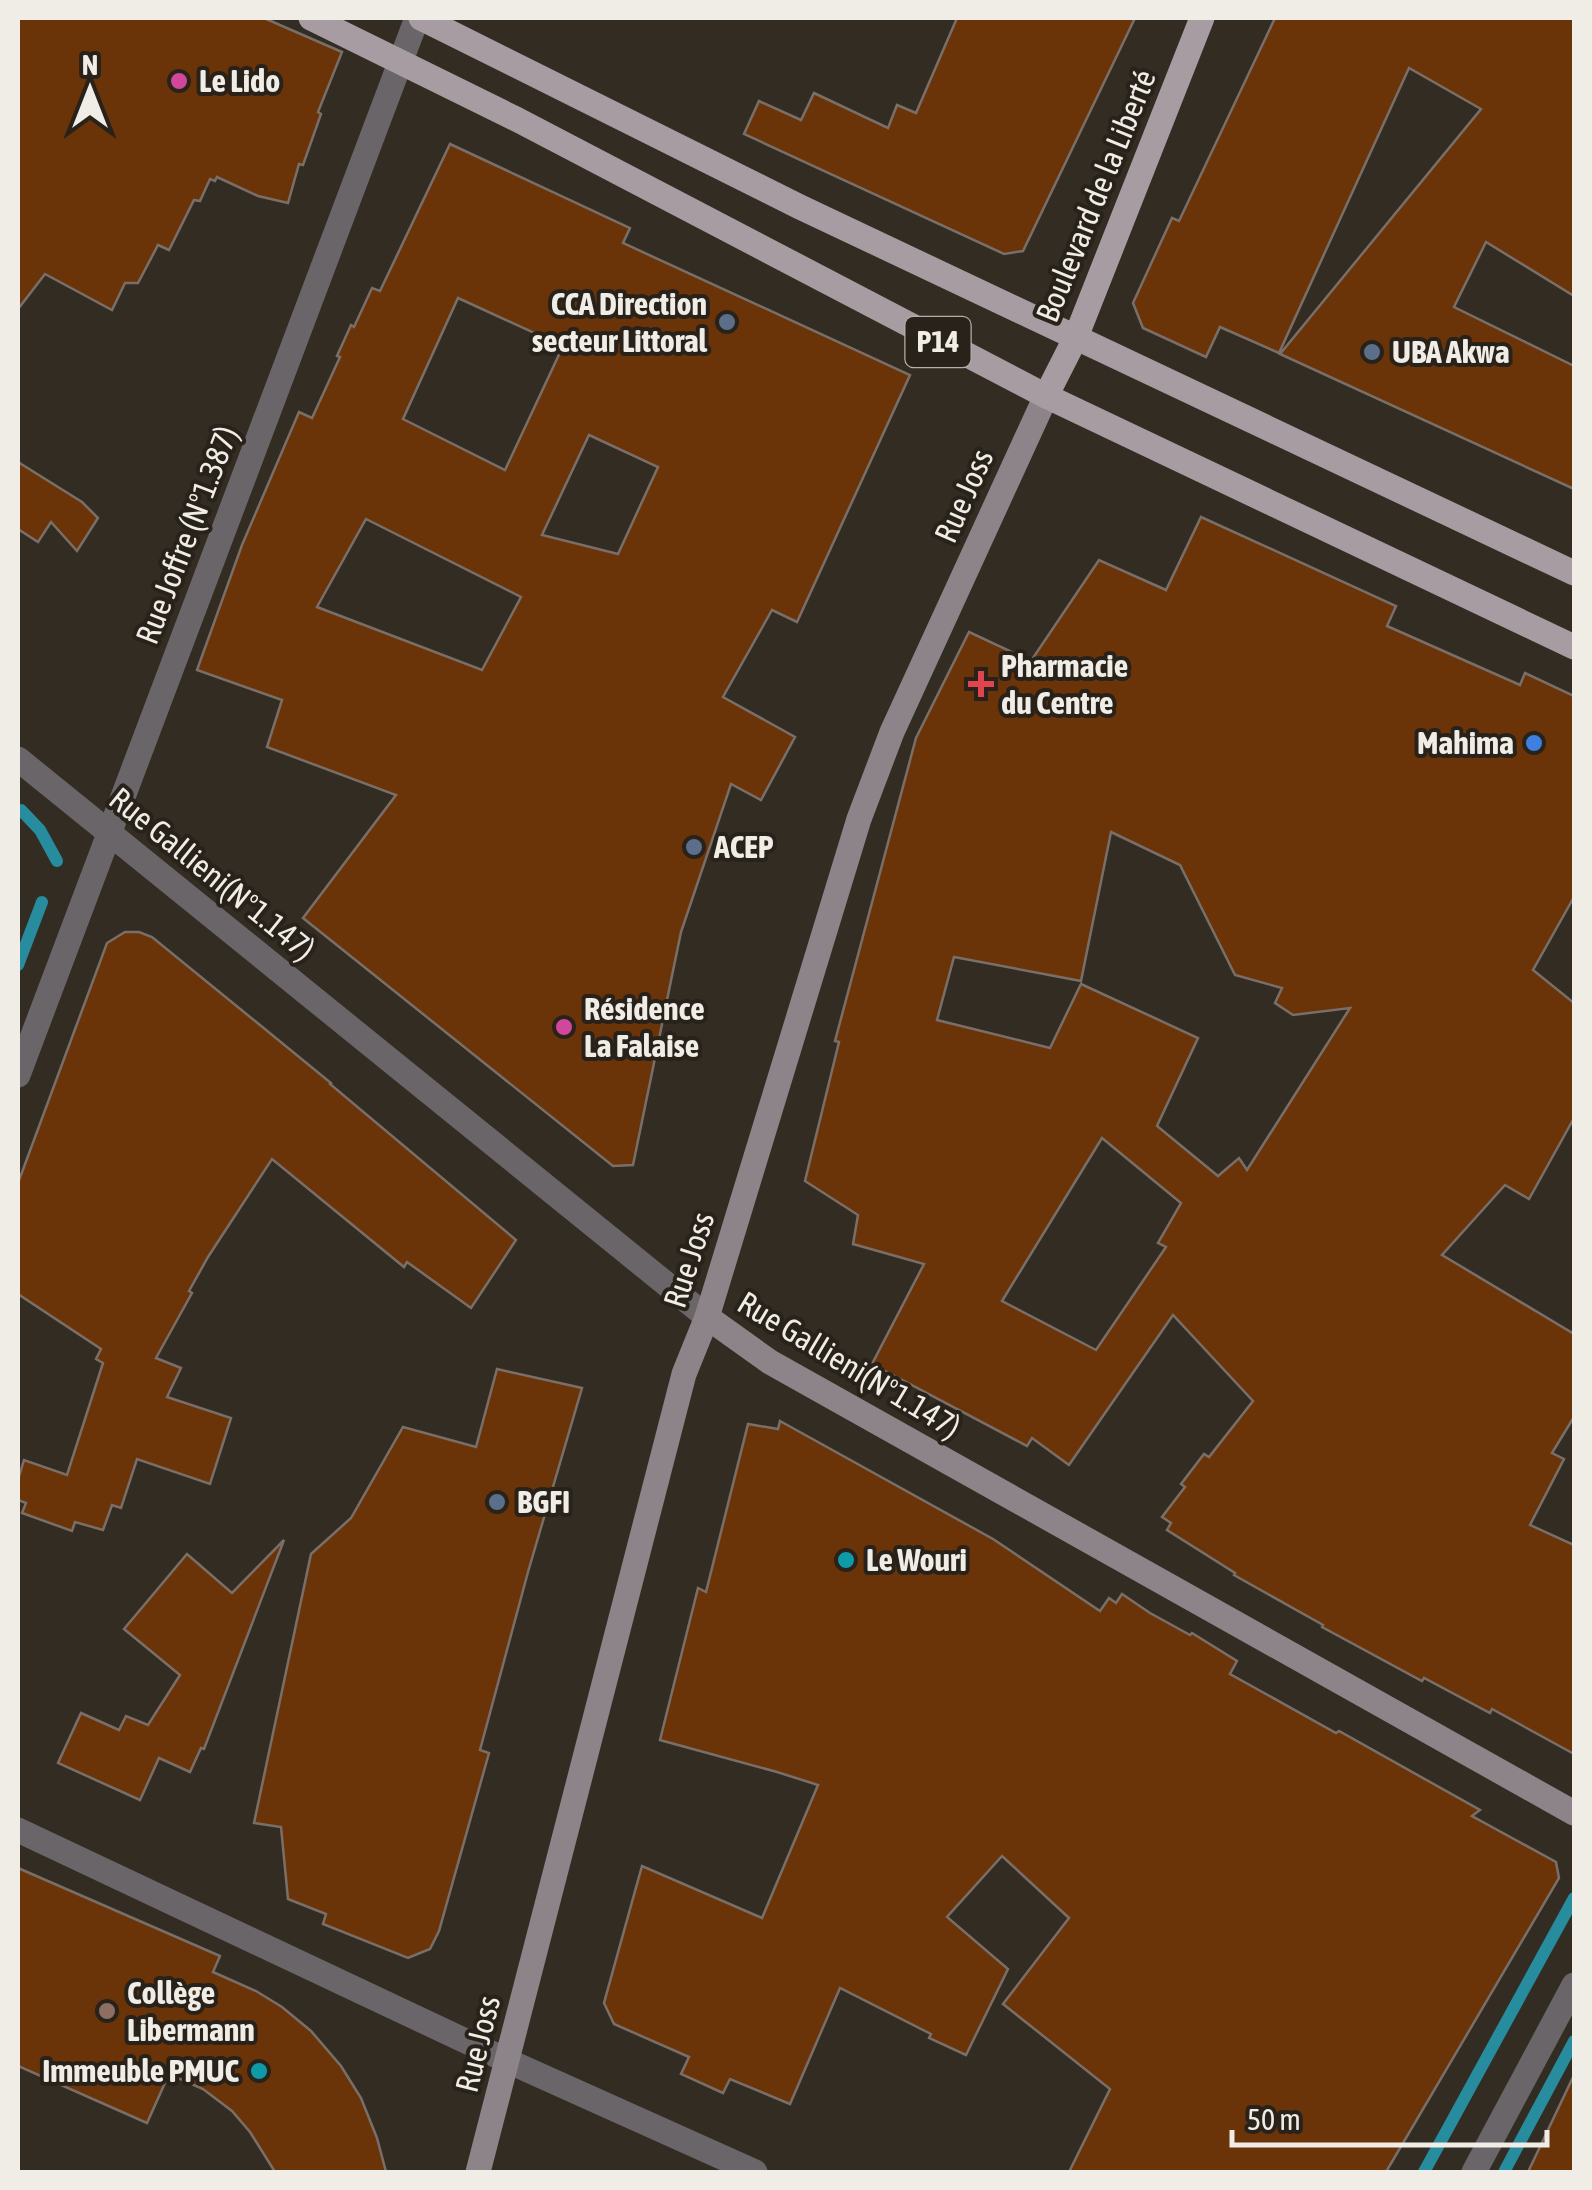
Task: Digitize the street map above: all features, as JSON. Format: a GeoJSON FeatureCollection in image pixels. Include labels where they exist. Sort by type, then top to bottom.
{"type":"FeatureCollection","features":[{"type":"Feature","properties":{"kind":"main road","name":"P14"},"geometry":{"type":"LineString","coordinates":[[311,18],[518,120],[1046,396],[1574,647]]}},
{"type":"Feature","properties":{"kind":"main road","name":"P14"},"geometry":{"type":"LineString","coordinates":[[419,18],[800,207],[1574,573]]}},
{"type":"Feature","properties":{"kind":"main road","name":"Boulevard de la Liberté"},"geometry":{"type":"LineString","coordinates":[[1046,396],[1076,337],[1202,18]]}},
{"type":"Feature","properties":{"kind":"main road","name":"Rue Joss"},"geometry":{"type":"LineString","coordinates":[[478,2172],[684,1374],[706,1317],[859,820],[892,732],[1046,396]]}},
{"type":"Feature","properties":{"kind":"main road","name":"Rue Gallieni(N°1.147)"},"geometry":{"type":"LineString","coordinates":[[706,1317],[770,1362],[1574,1813]]}},
{"type":"Feature","properties":{"kind":"street","name":"Rue Joffre (N°1.387)"},"geometry":{"type":"LineString","coordinates":[[18,1075],[419,18]]}},
{"type":"Feature","properties":{"kind":"street","name":"Rue Gallieni(N°1.147)"},"geometry":{"type":"LineString","coordinates":[[18,760],[706,1317]]}},
{"type":"Feature","properties":{"kind":"street"},"geometry":{"type":"LineString","coordinates":[[18,1830],[508,2061],[755,2172]]}},
{"type":"Feature","properties":{"kind":"street"},"geometry":{"type":"LineString","coordinates":[[1474,2172],[1574,1985]]}},
{"type":"Feature","properties":{"kind":"building"},"geometry":{"type":"Polygon","coordinates":[[[18,18],[264,18],[342,52],[288,203],[258,196],[217,177],[215,181],[210,179],[200,201],[194,200],[169,250],[158,245],[138,283],[125,283],[112,310],[45,274],[18,309],[18,18]]]}},
{"type":"Feature","properties":{"kind":"building"},"geometry":{"type":"Polygon","coordinates":[[[957,18],[1135,18],[1023,251],[1004,254],[744,134],[759,101],[801,120],[814,93],[888,128],[897,105],[916,113],[957,18]]]}},
{"type":"Feature","properties":{"kind":"building"},"geometry":{"type":"Polygon","coordinates":[[[1275,18],[1574,18],[1574,296],[1486,242],[1454,307],[1574,366],[1574,489],[1280,354],[1481,109],[1409,68],[1279,353],[1220,327],[1206,357],[1143,328],[1133,303],[1172,218],[1179,221],[1275,18]]]}},
{"type":"Feature","properties":{"kind":"building"},"geometry":{"type":"Polygon","coordinates":[[[450,144],[630,228],[623,243],[910,375],[797,622],[772,610],[723,697],[795,737],[761,800],[731,784],[681,932],[633,1165],[613,1166],[303,918],[396,795],[267,747],[282,700],[197,670],[242,545],[299,412],[312,418],[351,325],[354,327],[372,288],[380,291],[450,144]],[[458,298],[403,419],[505,470],[563,346],[458,298]],[[589,435],[542,535],[618,554],[658,467],[589,435]],[[366,519],[317,607],[482,670],[521,597],[366,519]]]}},
{"type":"Feature","properties":{"kind":"building"},"geometry":{"type":"Polygon","coordinates":[[[18,462],[82,502],[98,518],[77,551],[51,522],[38,542],[18,529],[18,462]]]}},
{"type":"Feature","properties":{"kind":"building"},"geometry":{"type":"Polygon","coordinates":[[[1201,517],[1396,606],[1387,626],[1520,685],[1525,673],[1574,696],[1574,897],[1533,970],[1574,1003],[1574,1118],[1529,1199],[1505,1185],[1442,1255],[1574,1334],[1574,1417],[1552,1453],[1564,1459],[1530,1525],[1574,1545],[1574,1754],[1492,1709],[1490,1713],[1424,1678],[1422,1681],[1322,1627],[1167,1530],[1171,1523],[1162,1517],[1185,1487],[1181,1484],[1204,1454],[1209,1457],[1253,1401],[1173,1315],[1069,1465],[1032,1438],[1027,1446],[872,1364],[924,1264],[853,1244],[858,1215],[805,1181],[839,1042],[835,1041],[916,738],[969,632],[1031,661],[1099,560],[1166,590],[1201,517]],[[1111,832],[1081,981],[954,957],[937,1020],[1050,1048],[1081,984],[1198,1038],[1157,1126],[1218,1176],[1239,1158],[1247,1170],[1350,1008],[1293,1015],[1275,1003],[1282,988],[1235,975],[1180,865],[1111,832]],[[1102,1138],[1002,1301],[1096,1350],[1166,1247],[1158,1243],[1181,1203],[1102,1138]]]}},
{"type":"Feature","properties":{"kind":"building"},"geometry":{"type":"Polygon","coordinates":[[[125,932],[152,937],[516,1240],[471,1308],[407,1262],[404,1267],[272,1159],[208,1257],[156,1358],[181,1368],[167,1397],[231,1418],[210,1484],[137,1459],[121,1508],[112,1505],[103,1530],[75,1522],[72,1531],[22,1513],[26,1503],[18,1500],[18,1480],[24,1460],[67,1475],[103,1363],[96,1359],[101,1349],[18,1294],[18,1183],[107,943],[125,932]]]}},
{"type":"Feature","properties":{"kind":"building"},"geometry":{"type":"Polygon","coordinates":[[[497,1369],[582,1388],[480,1750],[489,1753],[439,1931],[430,1949],[408,1958],[323,1924],[326,1914],[288,1899],[281,1827],[254,1823],[311,1554],[351,1518],[403,1427],[476,1447],[497,1369]]]}},
{"type":"Feature","properties":{"kind":"building"},"geometry":{"type":"Polygon","coordinates":[[[780,1421],[993,1539],[1100,1611],[1109,1598],[1116,1603],[1122,1594],[1192,1633],[1237,1661],[1230,1674],[1480,1810],[1472,1816],[1556,1862],[1559,1878],[1386,2172],[1069,2172],[1110,2089],[1003,2004],[1069,1918],[1002,1856],[947,1917],[1008,1969],[966,2055],[840,1988],[790,2104],[730,2079],[723,2093],[681,2074],[689,2057],[614,2024],[604,2003],[642,1866],[762,1918],[818,1785],[660,1740],[698,1588],[706,1592],[748,1424],[778,1429],[780,1421]]]}},
{"type":"Feature","properties":{"kind":"building"},"geometry":{"type":"Polygon","coordinates":[[[284,1540],[204,1749],[201,1748],[190,1772],[159,1758],[140,1800],[58,1763],[81,1713],[119,1730],[126,1716],[148,1725],[180,1675],[124,1629],[187,1554],[232,1593],[284,1540]]]}},
{"type":"Feature","properties":{"kind":"building"},"geometry":{"type":"Polygon","coordinates":[[[18,1868],[220,1956],[213,1972],[282,2007],[311,2031],[341,2066],[361,2098],[386,2172],[275,2172],[232,2111],[203,2089],[169,2074],[147,2123],[18,2066],[18,1868]]]}},
{"type":"Feature","properties":{"kind":"building"},"geometry":{"type":"Polygon","coordinates":[[[1574,2075],[1574,2172],[1528,2172],[1574,2075]]]}},
{"type":"Feature","properties":{"kind":"waterway"},"geometry":{"type":"LineString","coordinates":[[21,810],[40,830],[57,861]]}},
{"type":"Feature","properties":{"kind":"waterway"},"geometry":{"type":"LineString","coordinates":[[18,965],[42,902]]}},
{"type":"Feature","properties":{"kind":"waterway"},"geometry":{"type":"LineString","coordinates":[[1424,2172],[1574,1898]]}},
{"type":"Feature","properties":{"kind":"waterway"},"geometry":{"type":"LineString","coordinates":[[1504,2172],[1574,2041]]}},
{"type":"Feature","properties":{"kind":"place","name":"Le Lido"},"geometry":{"type":"Point","coordinates":[179,81]}},
{"type":"Feature","properties":{"kind":"place","name":"CCA Direction secteur Littoral"},"geometry":{"type":"Point","coordinates":[727,322]}},
{"type":"Feature","properties":{"kind":"place","name":"UBA Akwa"},"geometry":{"type":"Point","coordinates":[1372,352]}},
{"type":"Feature","properties":{"kind":"place","name":"Pharmacie du Centre"},"geometry":{"type":"Point","coordinates":[981,684]}},
{"type":"Feature","properties":{"kind":"place","name":"Mahima"},"geometry":{"type":"Point","coordinates":[1534,743]}},
{"type":"Feature","properties":{"kind":"place","name":"ACEP"},"geometry":{"type":"Point","coordinates":[694,847]}},
{"type":"Feature","properties":{"kind":"place","name":"Résidence La Falaise"},"geometry":{"type":"Point","coordinates":[564,1027]}},
{"type":"Feature","properties":{"kind":"place","name":"BGFI"},"geometry":{"type":"Point","coordinates":[497,1502]}},
{"type":"Feature","properties":{"kind":"place","name":"Le Wouri"},"geometry":{"type":"Point","coordinates":[846,1560]}},
{"type":"Feature","properties":{"kind":"place","name":"Collège Libermann"},"geometry":{"type":"Point","coordinates":[107,2011]}},
{"type":"Feature","properties":{"kind":"place","name":"Immeuble PMUC"},"geometry":{"type":"Point","coordinates":[259,2071]}}]}
